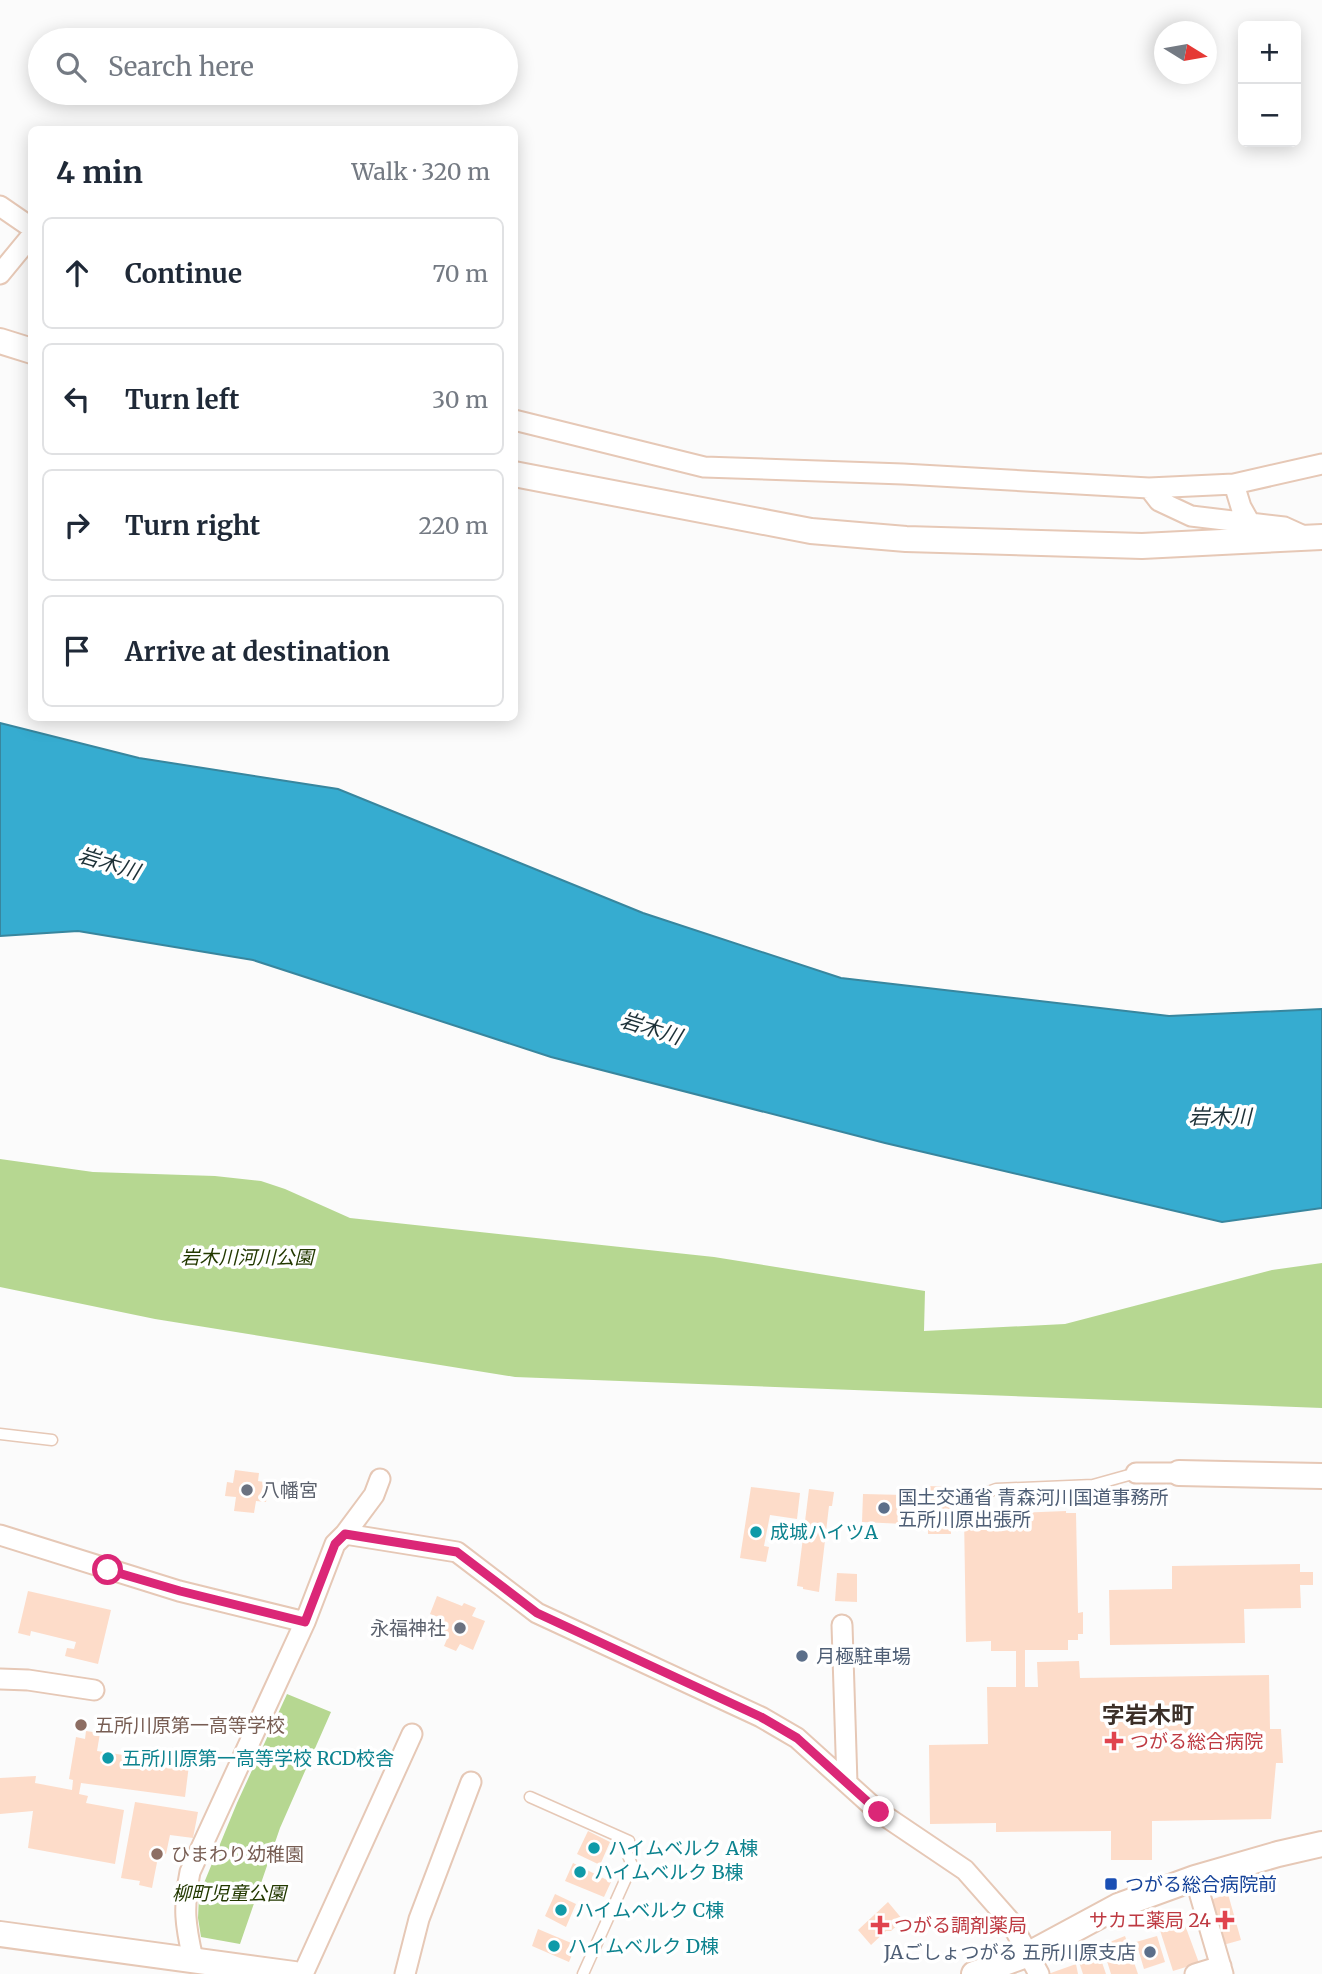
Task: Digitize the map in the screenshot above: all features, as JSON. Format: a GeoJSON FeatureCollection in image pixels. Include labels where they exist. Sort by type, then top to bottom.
{"type":"FeatureCollection","features":[{"type":"Feature","properties":{"kind":"street"},"geometry":{"type":"LineString","coordinates":[[0,205],[28,225]]}},
{"type":"Feature","properties":{"kind":"street"},"geometry":{"type":"LineString","coordinates":[[0,274],[28,240]]}},
{"type":"Feature","properties":{"kind":"street"},"geometry":{"type":"LineString","coordinates":[[0,341],[28,350]]}},
{"type":"Feature","properties":{"kind":"street"},"geometry":{"type":"LineString","coordinates":[[518,421],[704,467],[903,474],[1149,488],[1234,484],[1322,464]]}},
{"type":"Feature","properties":{"kind":"street"},"geometry":{"type":"LineString","coordinates":[[518,475],[811,531],[906,539],[1142,546],[1314,537]]}},
{"type":"Feature","properties":{"kind":"street"},"geometry":{"type":"LineString","coordinates":[[1234,484],[1241,507],[1250,523]]}},
{"type":"Feature","properties":{"kind":"street"},"geometry":{"type":"LineString","coordinates":[[1149,488],[1159,501],[1191,516],[1284,527],[1314,537]]}},
{"type":"Feature","properties":{"kind":"street"},"geometry":{"type":"LineString","coordinates":[[1136,1473],[1322,1476]]}},
{"type":"Feature","properties":{"kind":"street"},"geometry":{"type":"LineString","coordinates":[[205,1965],[184,1921],[190,1872],[305,1622],[335,1544],[374,1495],[380,1479]]}},
{"type":"Feature","properties":{"kind":"street"},"geometry":{"type":"LineString","coordinates":[[345,1534],[457,1552],[537,1613],[761,1717],[797,1738],[879,1812],[965,1870],[1010,1921],[1034,1964]]}},
{"type":"Feature","properties":{"kind":"street"},"geometry":{"type":"LineString","coordinates":[[0,1535],[180,1591],[305,1622]]}},
{"type":"Feature","properties":{"kind":"street"},"geometry":{"type":"LineString","coordinates":[[842,1625],[847,1783]]}},
{"type":"Feature","properties":{"kind":"street"},"geometry":{"type":"LineString","coordinates":[[0,1679],[27,1680],[94,1690]]}},
{"type":"Feature","properties":{"kind":"street"},"geometry":{"type":"LineString","coordinates":[[303,1974],[412,1734]]}},
{"type":"Feature","properties":{"kind":"street"},"geometry":{"type":"LineString","coordinates":[[405,1974],[419,1919],[471,1782]]}},
{"type":"Feature","properties":{"kind":"street"},"geometry":{"type":"LineString","coordinates":[[974,1974],[1034,1964],[1118,1906],[1195,1878],[1322,1844]]}},
{"type":"Feature","properties":{"kind":"street"},"geometry":{"type":"LineString","coordinates":[[1195,1878],[1222,1970],[1195,1974]]}},
{"type":"Feature","properties":{"kind":"street"},"geometry":{"type":"LineString","coordinates":[[0,1934],[205,1965],[294,1974]]}},
{"type":"Feature","properties":{"kind":"lane"},"geometry":{"type":"LineString","coordinates":[[0,1434],[52,1440]]}},
{"type":"Feature","properties":{"kind":"lane"},"geometry":{"type":"LineString","coordinates":[[972,1510],[985,1493],[996,1489],[1082,1486],[1136,1473]]}},
{"type":"Feature","properties":{"kind":"lane"},"geometry":{"type":"LineString","coordinates":[[530,1797],[629,1842],[626,1851],[632,1865],[583,1974]]}},
{"type":"Feature","properties":{"kind":"green space","name":"岩木川河川公園"},"geometry":{"type":"Polygon","coordinates":[[[0,1159],[93,1172],[215,1176],[261,1181],[350,1218],[714,1257],[925,1291],[924,1331],[1065,1324],[1272,1270],[1322,1263],[1322,1408],[515,1377],[155,1319],[0,1287],[0,1159]]]}},
{"type":"Feature","properties":{"kind":"green space","name":"柳町児童公園"},"geometry":{"type":"Polygon","coordinates":[[[287,1694],[331,1712],[280,1828],[240,1944],[201,1937],[199,1895],[287,1694]]]}},
{"type":"Feature","properties":{"kind":"water","name":"岩木川"},"geometry":{"type":"Polygon","coordinates":[[[0,723],[139,758],[338,789],[643,913],[841,978],[1169,1016],[1322,1009],[1322,1208],[1222,1222],[885,1143],[551,1057],[253,960],[78,931],[0,936],[0,723]]]}},
{"type":"Feature","properties":{"kind":"building","name":"八幡宮"},"geometry":{"type":"Polygon","coordinates":[[[235,1470],[259,1473],[258,1481],[269,1483],[266,1502],[256,1501],[254,1513],[234,1511],[236,1497],[225,1496],[227,1482],[233,1483],[235,1470]]]}},
{"type":"Feature","properties":{"kind":"building"},"geometry":{"type":"Polygon","coordinates":[[[929,1486],[951,1487],[951,1534],[928,1534],[929,1486]]]}},
{"type":"Feature","properties":{"kind":"building","name":"成城ハイツA"},"geometry":{"type":"Polygon","coordinates":[[[751,1487],[800,1493],[797,1519],[770,1515],[764,1546],[769,1547],[766,1562],[740,1558],[751,1487]]]}},
{"type":"Feature","properties":{"kind":"building"},"geometry":{"type":"Polygon","coordinates":[[[809,1489],[834,1492],[832,1506],[829,1506],[819,1592],[797,1586],[809,1489]]]}},
{"type":"Feature","properties":{"kind":"building","name":"国土交通省 青森河川国道事務所 五所川原出張所"},"geometry":{"type":"Polygon","coordinates":[[[863,1494],[905,1495],[904,1524],[862,1522],[863,1494]]]}},
{"type":"Feature","properties":{"kind":"building","name":"つがる総合病院"},"geometry":{"type":"Polygon","coordinates":[[[1066,1511],[1076,1513],[1078,1613],[1083,1612],[1083,1634],[1078,1634],[1078,1640],[1068,1640],[1068,1650],[1025,1650],[1025,1687],[1038,1687],[1037,1662],[1079,1661],[1080,1678],[1269,1675],[1270,1729],[1281,1729],[1283,1763],[1276,1763],[1271,1819],[1152,1821],[1152,1860],[1111,1860],[1111,1831],[996,1832],[996,1823],[930,1824],[929,1745],[988,1744],[987,1687],[1016,1687],[1016,1651],[991,1651],[991,1641],[966,1642],[964,1515],[1066,1511]]]}},
{"type":"Feature","properties":{"kind":"building"},"geometry":{"type":"Polygon","coordinates":[[[1300,1564],[1300,1572],[1313,1572],[1313,1585],[1300,1585],[1301,1608],[1244,1609],[1245,1643],[1110,1645],[1109,1590],[1172,1589],[1172,1566],[1300,1564]]]}},
{"type":"Feature","properties":{"kind":"building"},"geometry":{"type":"Polygon","coordinates":[[[837,1573],[857,1574],[857,1602],[835,1601],[837,1573]]]}},
{"type":"Feature","properties":{"kind":"building"},"geometry":{"type":"Polygon","coordinates":[[[28,1591],[111,1610],[98,1664],[65,1656],[67,1648],[74,1649],[76,1642],[31,1631],[30,1636],[18,1633],[28,1591]]]}},
{"type":"Feature","properties":{"kind":"building","name":"永福神社"},"geometry":{"type":"Polygon","coordinates":[[[437,1596],[462,1606],[464,1603],[476,1608],[472,1616],[485,1621],[473,1650],[460,1644],[456,1651],[444,1646],[447,1639],[435,1635],[441,1618],[430,1614],[437,1596]]]}},
{"type":"Feature","properties":{"kind":"building"},"geometry":{"type":"Polygon","coordinates":[[[86,1731],[100,1733],[97,1751],[189,1765],[185,1797],[81,1783],[79,1794],[88,1796],[86,1803],[124,1810],[115,1864],[28,1848],[33,1811],[0,1814],[0,1778],[36,1776],[35,1783],[72,1790],[73,1780],[69,1779],[76,1737],[85,1739],[86,1731]]]}},
{"type":"Feature","properties":{"kind":"building","name":"ひまわり幼稚園"},"geometry":{"type":"Polygon","coordinates":[[[135,1802],[198,1812],[193,1838],[170,1835],[166,1854],[159,1852],[152,1888],[139,1885],[140,1881],[121,1878],[135,1802]]]}},
{"type":"Feature","properties":{"kind":"building","name":"ハイムベルク A棟"},"geometry":{"type":"Polygon","coordinates":[[[588,1831],[610,1842],[600,1865],[577,1854],[588,1831]]]}},
{"type":"Feature","properties":{"kind":"building","name":"ハイムベルク B棟"},"geometry":{"type":"Polygon","coordinates":[[[573,1863],[611,1882],[604,1897],[565,1881],[573,1863]]]}},
{"type":"Feature","properties":{"kind":"building","name":"ハイムベルク C棟"},"geometry":{"type":"Polygon","coordinates":[[[555,1894],[576,1904],[566,1927],[545,1916],[555,1894]]]}},
{"type":"Feature","properties":{"kind":"building","name":"サカエ薬局 24"},"geometry":{"type":"Polygon","coordinates":[[[1228,1894],[1241,1940],[1223,1945],[1210,1900],[1228,1894]]]}},
{"type":"Feature","properties":{"kind":"building","name":"つがる調剤薬局"},"geometry":{"type":"Polygon","coordinates":[[[888,1902],[903,1920],[871,1945],[858,1930],[888,1902]]]}},
{"type":"Feature","properties":{"kind":"building"},"geometry":{"type":"Polygon","coordinates":[[[1165,1915],[1182,1917],[1199,1963],[1173,1971],[1158,1924],[1165,1915]]]}},
{"type":"Feature","properties":{"kind":"building","name":"ハイムベルク D棟"},"geometry":{"type":"Polygon","coordinates":[[[538,1929],[576,1945],[569,1962],[532,1946],[538,1929]]]}},
{"type":"Feature","properties":{"kind":"building"},"geometry":{"type":"Polygon","coordinates":[[[1125,1936],[1138,1974],[1111,1974],[1102,1945],[1125,1936]]]}},
{"type":"Feature","properties":{"kind":"building","name":"JAごしょつがる 五所川原支店"},"geometry":{"type":"Polygon","coordinates":[[[1157,1936],[1165,1962],[1144,1969],[1136,1942],[1157,1936]]]}},
{"type":"Feature","properties":{"kind":"building"},"geometry":{"type":"Polygon","coordinates":[[[1097,1948],[1106,1974],[1083,1974],[1077,1956],[1097,1948]]]}},
{"type":"Feature","properties":{"kind":"building"},"geometry":{"type":"Polygon","coordinates":[[[1076,1964],[1078,1974],[1048,1974],[1076,1964]]]}},
{"type":"Feature","properties":{"kind":"place","name":"八幡宮"},"geometry":{"type":"Point","coordinates":[247,1490]}},
{"type":"Feature","properties":{"kind":"place","name":"国土交通省 青森河川国道事務所 五所川原出張所"},"geometry":{"type":"Point","coordinates":[884,1508]}},
{"type":"Feature","properties":{"kind":"place","name":"成城ハイツA"},"geometry":{"type":"Point","coordinates":[756,1532]}},
{"type":"Feature","properties":{"kind":"place","name":"永福神社"},"geometry":{"type":"Point","coordinates":[460,1628]}},
{"type":"Feature","properties":{"kind":"place","name":"月極駐車場"},"geometry":{"type":"Point","coordinates":[802,1656]}},
{"type":"Feature","properties":{"kind":"place","name":"五所川原第一高等学校"},"geometry":{"type":"Point","coordinates":[81,1725]}},
{"type":"Feature","properties":{"kind":"place","name":"つがる総合病院"},"geometry":{"type":"Point","coordinates":[1114,1741]}},
{"type":"Feature","properties":{"kind":"place","name":"五所川原第一高等学校 RCD校舎"},"geometry":{"type":"Point","coordinates":[108,1758]}},
{"type":"Feature","properties":{"kind":"place","name":"ハイムベルク A棟"},"geometry":{"type":"Point","coordinates":[594,1848]}},
{"type":"Feature","properties":{"kind":"place","name":"ひまわり幼稚園"},"geometry":{"type":"Point","coordinates":[157,1854]}},
{"type":"Feature","properties":{"kind":"place","name":"ハイムベルク B棟"},"geometry":{"type":"Point","coordinates":[580,1872]}},
{"type":"Feature","properties":{"kind":"place","name":"つがる総合病院前"},"geometry":{"type":"Point","coordinates":[1111,1884]}},
{"type":"Feature","properties":{"kind":"place","name":"ハイムベルク C棟"},"geometry":{"type":"Point","coordinates":[561,1910]}},
{"type":"Feature","properties":{"kind":"place","name":"サカエ薬局 24"},"geometry":{"type":"Point","coordinates":[1225,1920]}},
{"type":"Feature","properties":{"kind":"place","name":"つがる調剤薬局"},"geometry":{"type":"Point","coordinates":[880,1925]}},
{"type":"Feature","properties":{"kind":"place","name":"ハイムベルク D棟"},"geometry":{"type":"Point","coordinates":[554,1946]}},
{"type":"Feature","properties":{"kind":"place","name":"JAごしょつがる 五所川原支店"},"geometry":{"type":"Point","coordinates":[1150,1952]}},
{"type":"Feature","properties":{"kind":"district","name":"字岩木町"},"geometry":{"type":"Point","coordinates":[1148,1714]}},
{"type":"Feature","properties":{"kind":"route"},"geometry":{"type":"LineString","coordinates":[[108,1570],[305,1622],[335,1544],[345,1534],[457,1552],[537,1613],[761,1717],[797,1738],[879,1812]]}}]}
